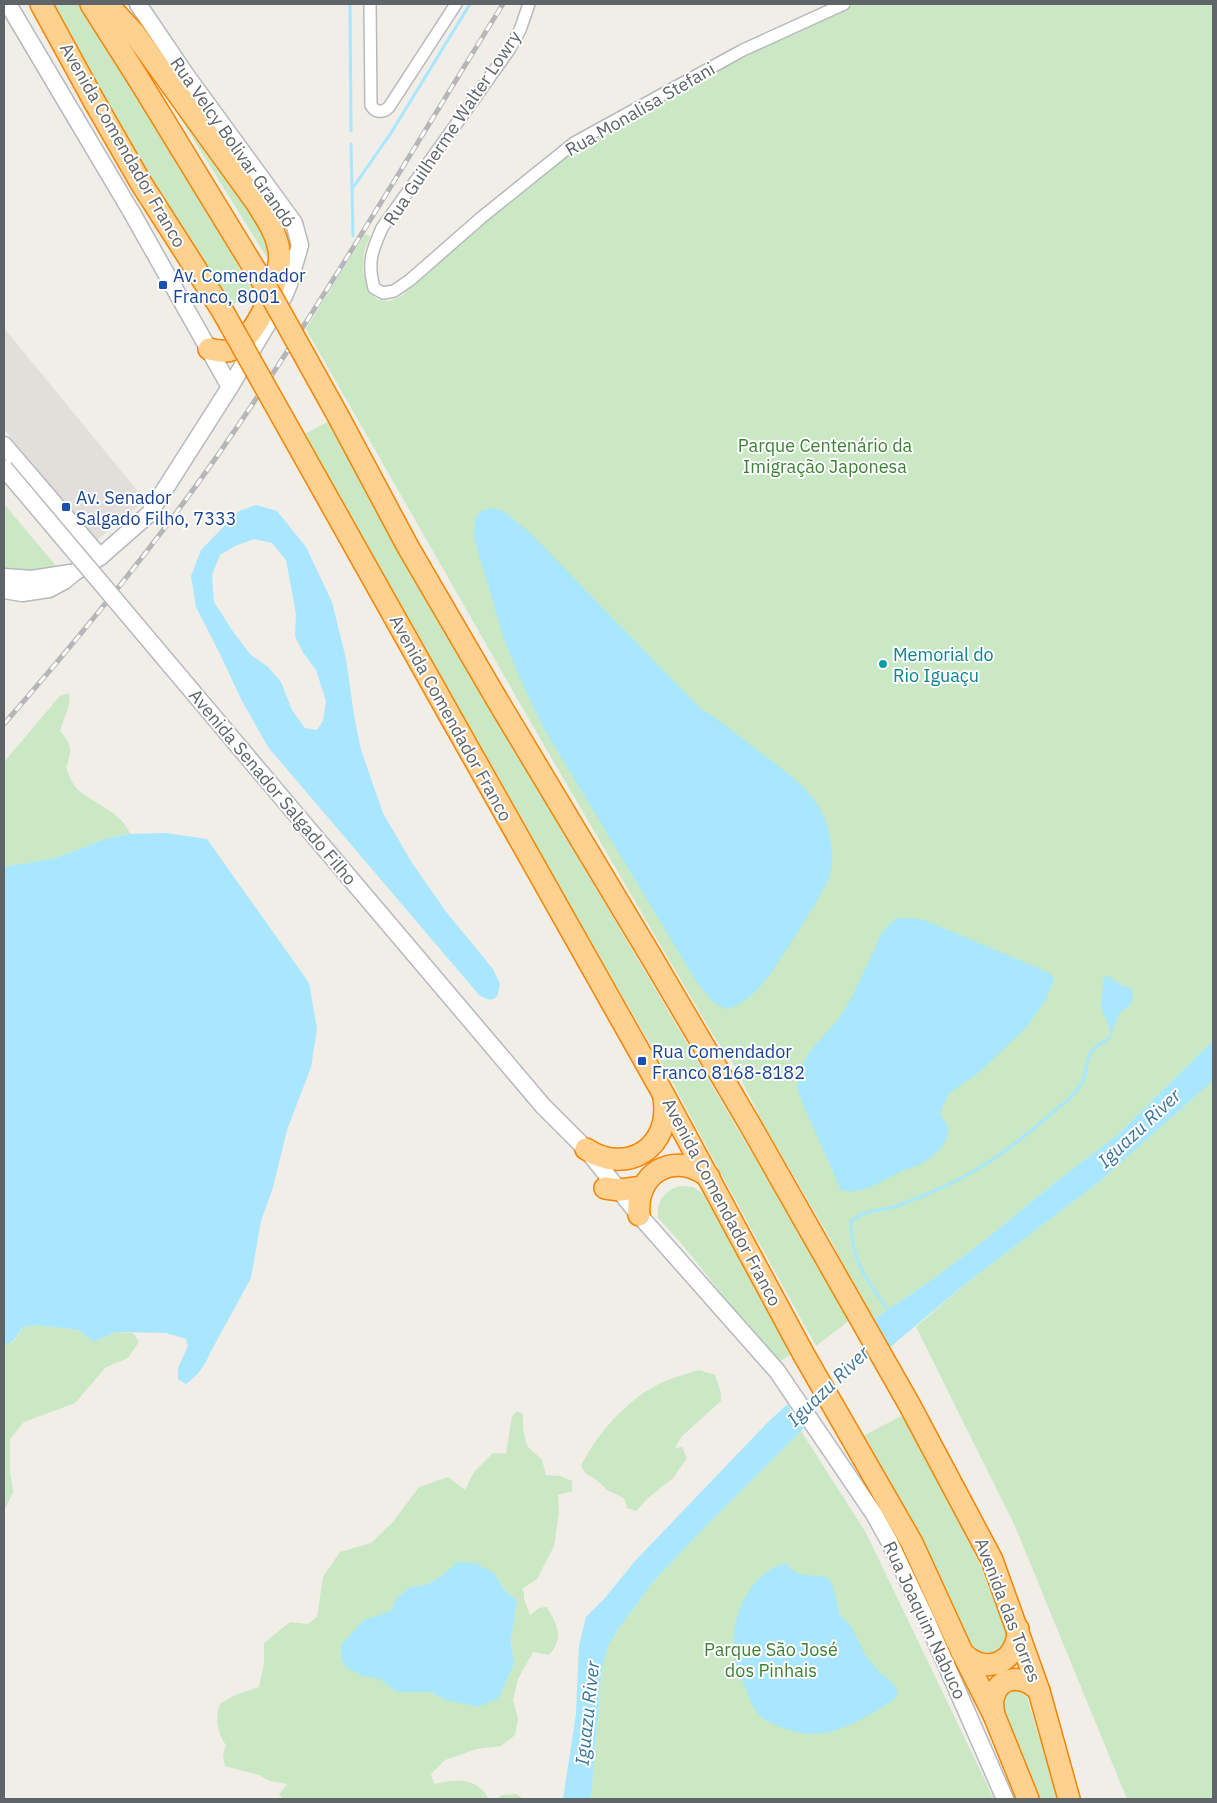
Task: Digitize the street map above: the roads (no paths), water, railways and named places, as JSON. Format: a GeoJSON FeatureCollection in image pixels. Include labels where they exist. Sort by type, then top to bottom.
{"type":"FeatureCollection","features":[{"type":"Feature","properties":{"kind":"highway","name":"Avenida Comendador Franco"},"geometry":{"type":"LineString","coordinates":[[41,4],[141,183],[222,310],[660,1088],[804,1355],[912,1542],[962,1652]]}},
{"type":"Feature","properties":{"kind":"highway","name":"Avenida das Torres"},"geometry":{"type":"LineString","coordinates":[[91,4],[273,299],[408,547],[735,1100],[909,1404],[992,1560],[1039,1691],[1069,1799]]}},
{"type":"Feature","properties":{"kind":"highway"},"geometry":{"type":"LineString","coordinates":[[108,4],[134,33],[256,202],[272,226],[280,252],[277,279],[262,313],[246,340],[231,350],[213,357]]}},
{"type":"Feature","properties":{"kind":"highway"},"geometry":{"type":"LineString","coordinates":[[586,1149],[604,1158],[614,1160],[634,1157],[648,1149],[658,1137],[665,1118],[664,1098],[660,1088]]}},
{"type":"Feature","properties":{"kind":"highway"},"geometry":{"type":"LineString","coordinates":[[639,1215],[638,1205],[643,1186],[656,1172],[674,1165],[693,1167],[709,1177]]}},
{"type":"Feature","properties":{"kind":"highway"},"geometry":{"type":"LineString","coordinates":[[612,1189],[643,1186]]}},
{"type":"Feature","properties":{"kind":"highway"},"geometry":{"type":"LineString","coordinates":[[962,1652],[976,1663],[985,1665],[1003,1661],[1016,1647],[1018,1630]]}},
{"type":"Feature","properties":{"kind":"highway"},"geometry":{"type":"LineString","coordinates":[[962,1652],[994,1715],[1028,1799]]}},
{"type":"Feature","properties":{"kind":"highway"},"geometry":{"type":"LineString","coordinates":[[994,1715],[994,1697],[997,1690],[1010,1680],[1026,1680],[1034,1684],[1039,1691]]}},
{"type":"Feature","properties":{"kind":"main road","name":"Avenida Comendador Franco"},"geometry":{"type":"LineString","coordinates":[[8,4],[132,214],[230,387]]}},
{"type":"Feature","properties":{"kind":"main road","name":"Rua Velcy Bolivar Grandó"},"geometry":{"type":"LineString","coordinates":[[4,590],[22,593],[49,589],[100,557],[149,514],[230,387],[289,284],[300,245],[294,223],[186,76],[138,4]]}},
{"type":"Feature","properties":{"kind":"main road"},"geometry":{"type":"LineString","coordinates":[[213,357],[226,368],[240,369]]}},
{"type":"Feature","properties":{"kind":"main road"},"geometry":{"type":"LineString","coordinates":[[4,445],[100,557]]}},
{"type":"Feature","properties":{"kind":"main road","name":"Avenida Senador Salgado Filho"},"geometry":{"type":"LineString","coordinates":[[4,468],[543,1106],[586,1149],[642,1233],[674,1254]]}},
{"type":"Feature","properties":{"kind":"main road","name":"Rua Velcy Bolivar Grandó"},"geometry":{"type":"LineString","coordinates":[[4,577],[32,579],[75,572]]}},
{"type":"Feature","properties":{"kind":"main road","name":"Avenida Senador Salgado Filho"},"geometry":{"type":"LineString","coordinates":[[543,1106],[552,1124],[612,1189],[639,1215],[777,1371],[831,1449]]}},
{"type":"Feature","properties":{"kind":"main road","name":"Rua Joaquim Nabuco"},"geometry":{"type":"LineString","coordinates":[[831,1449],[874,1514],[889,1541],[926,1619],[1005,1799]]}},
{"type":"Feature","properties":{"kind":"street"},"geometry":{"type":"LineString","coordinates":[[370,4],[371,105],[378,112],[389,107],[456,4]]}},
{"type":"Feature","properties":{"kind":"street","name":"Rua Guilherme Walter Lowry"},"geometry":{"type":"LineString","coordinates":[[383,293],[374,288],[370,274],[372,251],[382,228],[509,50],[520,30],[529,4]]}},
{"type":"Feature","properties":{"kind":"street","name":"Rua Monalisa Stefani"},"geometry":{"type":"LineString","coordinates":[[383,293],[394,292],[410,280],[482,217],[574,143],[743,50],[844,4]]}},
{"type":"Feature","properties":{"kind":"water"},"geometry":{"type":"Polygon","coordinates":[[[256,505],[277,511],[306,547],[332,602],[346,659],[361,750],[383,813],[412,863],[447,913],[493,969],[500,984],[497,997],[490,1000],[480,996],[268,747],[241,699],[196,607],[191,576],[201,550],[239,511],[256,505]],[[254,539],[235,546],[220,555],[212,575],[214,602],[251,655],[268,667],[281,682],[292,710],[305,728],[317,730],[323,721],[326,701],[316,670],[302,651],[295,636],[296,614],[286,560],[272,543],[254,539]]]}},
{"type":"Feature","properties":{"kind":"water"},"geometry":{"type":"Polygon","coordinates":[[[491,508],[503,511],[530,533],[701,709],[734,732],[795,780],[811,796],[822,813],[829,832],[832,852],[831,871],[825,887],[769,976],[754,993],[736,1006],[725,1009],[712,1001],[696,981],[543,727],[505,642],[474,538],[475,519],[480,512],[491,508]]]}},
{"type":"Feature","properties":{"kind":"water"},"geometry":{"type":"Polygon","coordinates":[[[166,833],[207,839],[309,983],[317,1029],[311,1067],[287,1130],[273,1187],[261,1221],[251,1278],[203,1367],[186,1384],[178,1379],[178,1368],[188,1346],[186,1339],[166,1333],[116,1332],[93,1342],[79,1330],[37,1325],[23,1327],[8,1345],[4,1340],[4,867],[56,858],[105,839],[130,834],[166,833]]]}},
{"type":"Feature","properties":{"kind":"water"},"geometry":{"type":"Polygon","coordinates":[[[911,918],[924,920],[1050,973],[1054,980],[1045,1001],[1025,1029],[976,1075],[949,1093],[940,1114],[947,1126],[948,1134],[945,1142],[935,1154],[921,1164],[872,1186],[856,1191],[841,1190],[802,1102],[797,1087],[800,1070],[810,1051],[838,1020],[852,997],[883,931],[895,919],[911,918]]]}},
{"type":"Feature","properties":{"kind":"water"},"geometry":{"type":"Polygon","coordinates":[[[1108,976],[1123,986],[1131,988],[1133,996],[1129,1006],[1120,1012],[1110,1037],[1109,1028],[1101,1006],[1103,978],[1108,976]]]}},
{"type":"Feature","properties":{"kind":"water","name":"Iguazu River"},"geometry":{"type":"Polygon","coordinates":[[[1213,1041],[1213,1080],[1209,1084],[1099,1182],[964,1285],[857,1375],[705,1527],[653,1582],[608,1646],[602,1669],[591,1799],[563,1799],[576,1714],[579,1646],[586,1617],[604,1599],[635,1561],[768,1422],[810,1384],[873,1320],[985,1240],[1058,1180],[1115,1137],[1213,1041]]]}},
{"type":"Feature","properties":{"kind":"water"},"geometry":{"type":"Polygon","coordinates":[[[458,1562],[475,1563],[494,1573],[504,1590],[517,1600],[511,1640],[514,1664],[499,1698],[479,1707],[446,1700],[430,1692],[396,1692],[380,1679],[363,1676],[347,1668],[341,1658],[341,1645],[364,1620],[391,1611],[396,1599],[410,1587],[425,1585],[439,1578],[458,1562]]]}},
{"type":"Feature","properties":{"kind":"water"},"geometry":{"type":"Polygon","coordinates":[[[786,1563],[795,1572],[800,1574],[827,1577],[833,1587],[840,1615],[850,1625],[866,1656],[879,1672],[892,1682],[898,1691],[895,1699],[886,1705],[855,1722],[833,1731],[806,1734],[769,1722],[759,1715],[738,1672],[733,1643],[734,1631],[741,1606],[762,1576],[786,1563]]]}},
{"type":"Feature","properties":{"kind":"waterway"},"geometry":{"type":"LineString","coordinates":[[350,4],[351,131]]}},
{"type":"Feature","properties":{"kind":"waterway"},"geometry":{"type":"LineString","coordinates":[[352,189],[391,133],[470,4]]}},
{"type":"Feature","properties":{"kind":"waterway"},"geometry":{"type":"LineString","coordinates":[[351,144],[353,236]]}},
{"type":"Feature","properties":{"kind":"waterway"},"geometry":{"type":"LineString","coordinates":[[889,1311],[867,1280],[857,1259],[851,1235],[851,1221],[868,1212],[891,1208],[924,1196],[967,1175],[1001,1154],[1072,1095],[1084,1080],[1087,1061],[1092,1051],[1110,1037]]}},
{"type":"Feature","properties":{"kind":"railway"},"geometry":{"type":"LineString","coordinates":[[4,724],[123,582],[207,471],[337,274],[503,4]]}},
{"type":"Feature","properties":{"kind":"place","name":"Av. Comendador Franco, 8001"},"geometry":{"type":"Point","coordinates":[163,285]}},
{"type":"Feature","properties":{"kind":"place","name":"Av. Senador Salgado Filho, 7333"},"geometry":{"type":"Point","coordinates":[66,507]}},
{"type":"Feature","properties":{"kind":"place","name":"Memorial do Rio Iguaçu"},"geometry":{"type":"Point","coordinates":[883,664]}},
{"type":"Feature","properties":{"kind":"place","name":"Rua Comendador Franco 8168-8182"},"geometry":{"type":"Point","coordinates":[642,1061]}},
{"type":"Feature","properties":{"kind":"park label","name":"Parque Centenário da Imigração Japonesa"},"geometry":{"type":"Point","coordinates":[825,455]}},
{"type":"Feature","properties":{"kind":"park label","name":"Parque São José dos Pinhais"},"geometry":{"type":"Point","coordinates":[771,1659]}}]}
